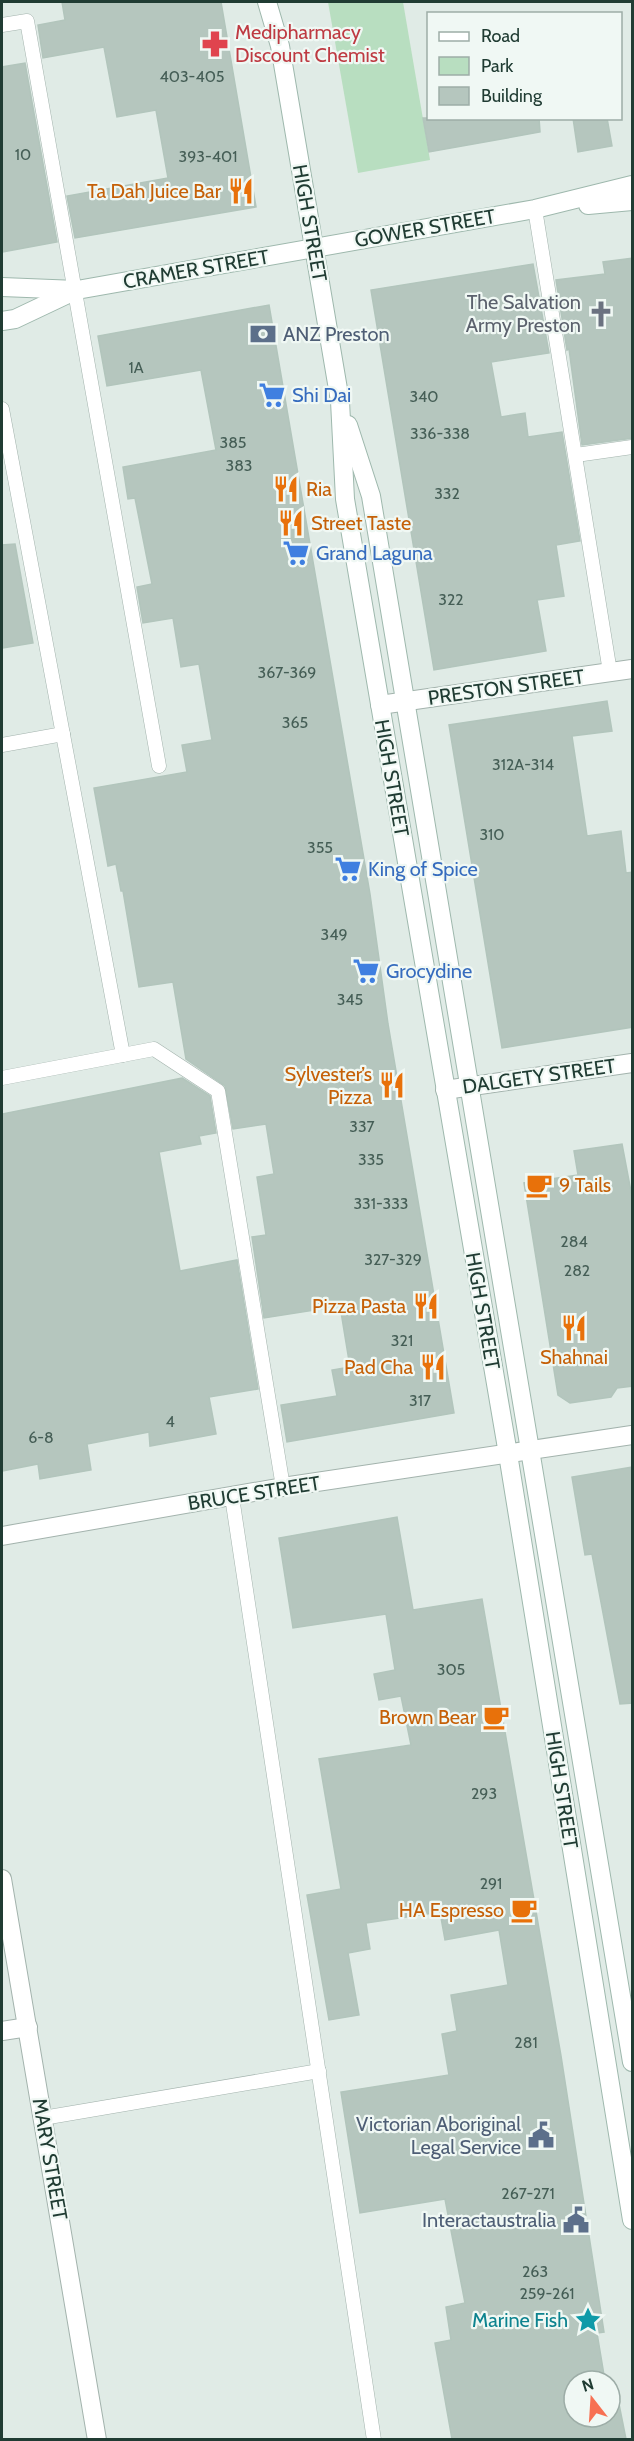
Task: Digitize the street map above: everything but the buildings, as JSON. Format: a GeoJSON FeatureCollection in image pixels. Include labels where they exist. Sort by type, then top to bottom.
{"type":"FeatureCollection","features":[{"type":"Feature","properties":{"kind":"main road","name":"HIGH STREET"},"geometry":{"type":"LineString","coordinates":[[267,2],[280,46]]}},
{"type":"Feature","properties":{"kind":"main road","name":"HIGH STREET"},"geometry":{"type":"LineString","coordinates":[[277,2],[280,46],[340,401],[345,499],[508,1455],[633,2220]]}},
{"type":"Feature","properties":{"kind":"main road","name":"GOWER STREET"},"geometry":{"type":"LineString","coordinates":[[314,247],[535,209],[633,185]]}},
{"type":"Feature","properties":{"kind":"main road","name":"GOWER STREET"},"geometry":{"type":"LineString","coordinates":[[535,209],[633,201]]}},
{"type":"Feature","properties":{"kind":"main road","name":"CRAMER STREET"},"geometry":{"type":"LineString","coordinates":[[2,287],[77,290],[314,247]]}},
{"type":"Feature","properties":{"kind":"main road","name":"CRAMER STREET"},"geometry":{"type":"LineString","coordinates":[[2,321],[15,319],[77,290]]}},
{"type":"Feature","properties":{"kind":"main road","name":"HIGH STREET"},"geometry":{"type":"LineString","coordinates":[[340,401],[371,496],[633,2062]]}},
{"type":"Feature","properties":{"kind":"main road","name":"PRESTON STREET"},"geometry":{"type":"LineString","coordinates":[[380,705],[633,669]]}},
{"type":"Feature","properties":{"kind":"main road","name":"DALGETY STREET"},"geometry":{"type":"LineString","coordinates":[[445,1090],[633,1063]]}},
{"type":"Feature","properties":{"kind":"main road","name":"BRUCE STREET"},"geometry":{"type":"LineString","coordinates":[[2,1536],[283,1487],[633,1435]]}},
{"type":"Feature","properties":{"kind":"main road","name":"MARY STREET"},"geometry":{"type":"LineString","coordinates":[[2,1879],[97,2439]]}},
{"type":"Feature","properties":{"kind":"main road"},"geometry":{"type":"LineString","coordinates":[[2,2031],[28,2027]]}},
{"type":"Feature","properties":{"kind":"lane"},"geometry":{"type":"LineString","coordinates":[[2,25],[27,21],[77,290],[159,766]]}},
{"type":"Feature","properties":{"kind":"lane"},"geometry":{"type":"LineString","coordinates":[[535,209],[610,672]]}},
{"type":"Feature","properties":{"kind":"lane"},"geometry":{"type":"LineString","coordinates":[[2,410],[123,1055]]}},
{"type":"Feature","properties":{"kind":"lane"},"geometry":{"type":"LineString","coordinates":[[576,455],[633,447]]}},
{"type":"Feature","properties":{"kind":"lane"},"geometry":{"type":"LineString","coordinates":[[2,745],[63,734]]}},
{"type":"Feature","properties":{"kind":"lane"},"geometry":{"type":"LineString","coordinates":[[2,1078],[154,1049],[218,1091],[283,1487]]}},
{"type":"Feature","properties":{"kind":"lane"},"geometry":{"type":"LineString","coordinates":[[232,1497],[374,2439]]}},
{"type":"Feature","properties":{"kind":"lane"},"geometry":{"type":"LineString","coordinates":[[44,2118],[319,2071]]}},
{"type":"Feature","properties":{"kind":"green space"},"geometry":{"type":"Polygon","coordinates":[[[328,2],[403,2],[430,160],[358,173],[328,2]]]}},
{"type":"Feature","properties":{"kind":"place","name":"Medipharmacy Discount Chemist"},"geometry":{"type":"Point","coordinates":[215,44]}},
{"type":"Feature","properties":{"kind":"place","name":"Ta Dah Juice Bar"},"geometry":{"type":"Point","coordinates":[241,191]}},
{"type":"Feature","properties":{"kind":"place","name":"The Salvation Army Preston"},"geometry":{"type":"Point","coordinates":[601,314]}},
{"type":"Feature","properties":{"kind":"place","name":"ANZ Preston"},"geometry":{"type":"Point","coordinates":[263,334]}},
{"type":"Feature","properties":{"kind":"place","name":"Shi Dai"},"geometry":{"type":"Point","coordinates":[272,395]}},
{"type":"Feature","properties":{"kind":"place","name":"Ria"},"geometry":{"type":"Point","coordinates":[286,489]}},
{"type":"Feature","properties":{"kind":"place","name":"Street Taste"},"geometry":{"type":"Point","coordinates":[291,523]}},
{"type":"Feature","properties":{"kind":"place","name":"Grand Laguna"},"geometry":{"type":"Point","coordinates":[296,553]}},
{"type":"Feature","properties":{"kind":"place","name":"King of Spice"},"geometry":{"type":"Point","coordinates":[348,869]}},
{"type":"Feature","properties":{"kind":"place","name":"Grocydine"},"geometry":{"type":"Point","coordinates":[366,971]}},
{"type":"Feature","properties":{"kind":"place","name":"Sylvester’s Pizza"},"geometry":{"type":"Point","coordinates":[392,1085]}},
{"type":"Feature","properties":{"kind":"place","name":"9 Tails"},"geometry":{"type":"Point","coordinates":[539,1185]}},
{"type":"Feature","properties":{"kind":"place","name":"Pizza Pasta"},"geometry":{"type":"Point","coordinates":[426,1306]}},
{"type":"Feature","properties":{"kind":"place","name":"Shahnai"},"geometry":{"type":"Point","coordinates":[574,1328]}},
{"type":"Feature","properties":{"kind":"place","name":"Pad Cha"},"geometry":{"type":"Point","coordinates":[433,1367]}},
{"type":"Feature","properties":{"kind":"place","name":"Brown Bear"},"geometry":{"type":"Point","coordinates":[496,1717]}},
{"type":"Feature","properties":{"kind":"place","name":"HA Espresso"},"geometry":{"type":"Point","coordinates":[524,1910]}},
{"type":"Feature","properties":{"kind":"place","name":"Victorian Aboriginal Legal Service"},"geometry":{"type":"Point","coordinates":[541,2135]}},
{"type":"Feature","properties":{"kind":"place","name":"Interactaustralia"},"geometry":{"type":"Point","coordinates":[576,2220]}},
{"type":"Feature","properties":{"kind":"place","name":"Marine Fish"},"geometry":{"type":"Point","coordinates":[588,2320]}}]}
